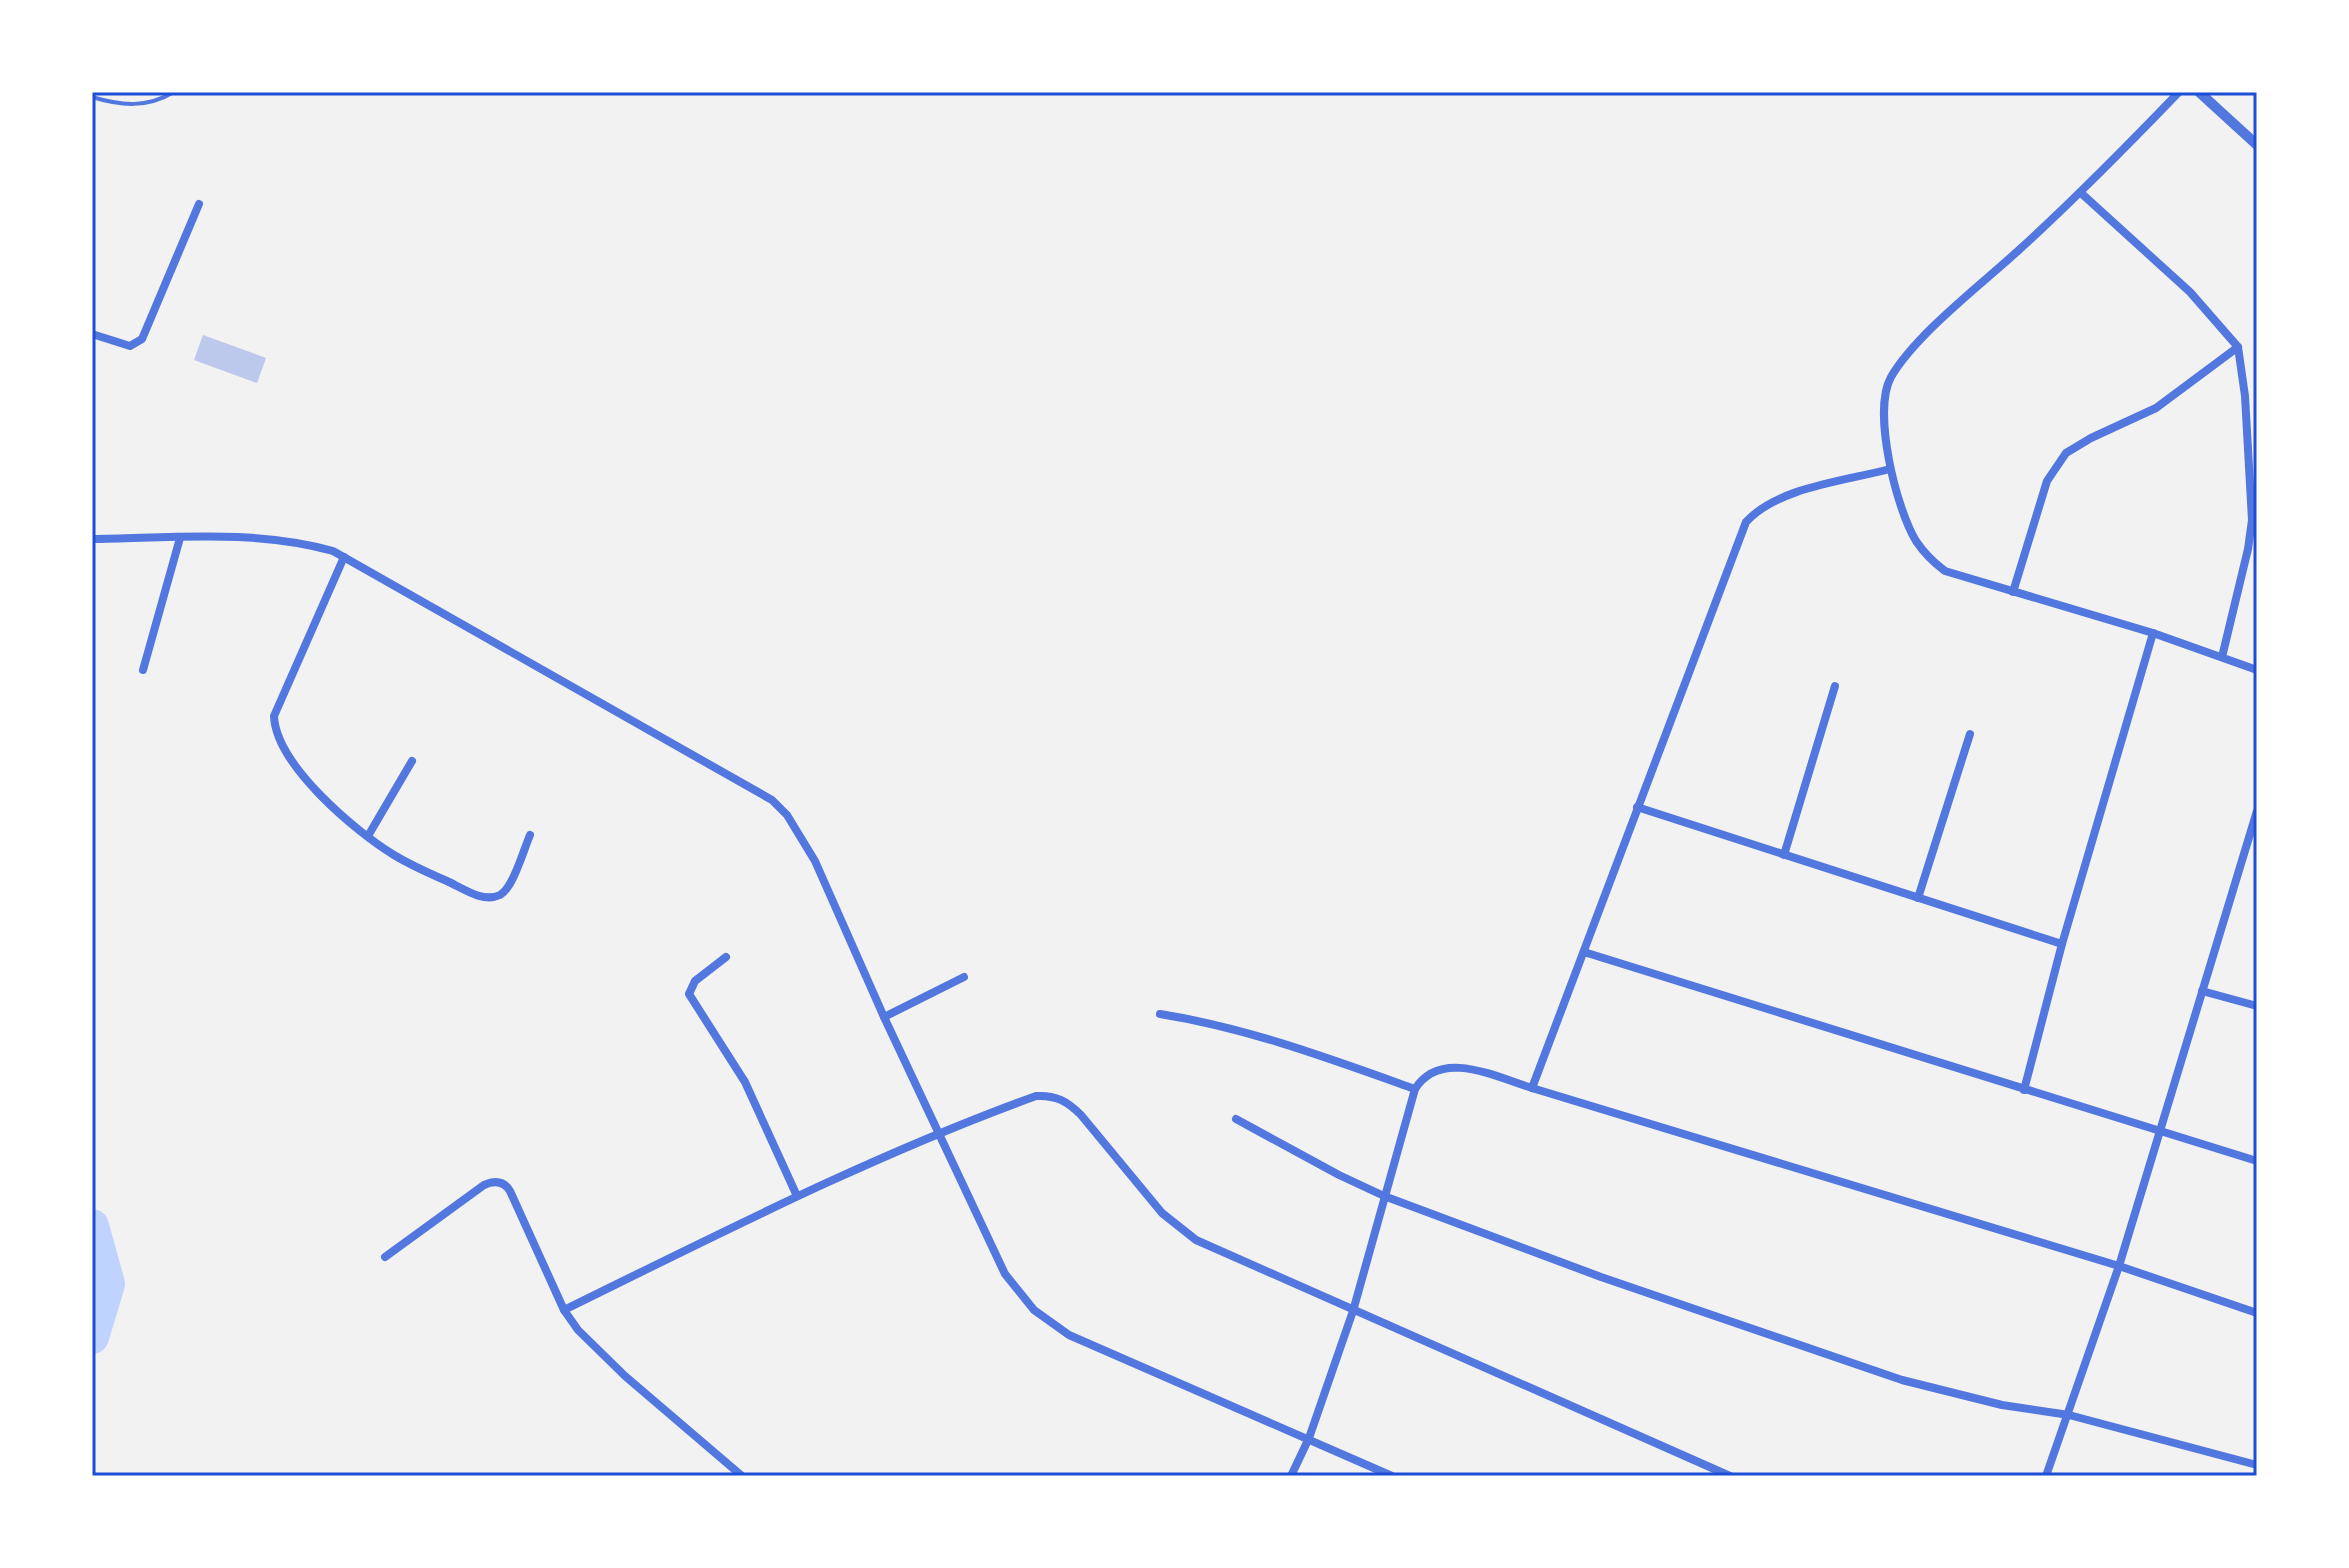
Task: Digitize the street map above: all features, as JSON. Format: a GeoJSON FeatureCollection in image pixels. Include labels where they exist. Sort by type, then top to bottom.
{"type":"FeatureCollection","features":[{"type":"Feature","properties":{"kind":"street"},"geometry":{"type":"LineString","coordinates":[[2179,92],[2081,193],[1928,333],[1901,363],[1886,389],[1883,405],[1890,469],[1912,533],[1934,563],[1945,571],[2153,633],[2257,670]]}},
{"type":"Feature","properties":{"kind":"street"},"geometry":{"type":"LineString","coordinates":[[2199,92],[2257,145]]}},
{"type":"Feature","properties":{"kind":"street"},"geometry":{"type":"LineString","coordinates":[[2081,193],[2190,292],[2238,347],[2245,396],[2252,520],[2222,657]]}},
{"type":"Feature","properties":{"kind":"street"},"geometry":{"type":"LineString","coordinates":[[92,334],[130,346],[142,339],[199,204]]}},
{"type":"Feature","properties":{"kind":"street"},"geometry":{"type":"LineString","coordinates":[[2013,592],[2047,481],[2066,453],[2156,408],[2238,347]]}},
{"type":"Feature","properties":{"kind":"street"},"geometry":{"type":"LineString","coordinates":[[1532,1088],[1746,522],[1766,504],[1785,496],[1890,469]]}},
{"type":"Feature","properties":{"kind":"street"},"geometry":{"type":"LineString","coordinates":[[92,539],[243,537],[282,540],[324,549],[344,557],[772,800],[787,815],[815,861],[884,1017],[1005,1274],[1042,1317],[1069,1335],[1392,1476]]}},
{"type":"Feature","properties":{"kind":"street"},"geometry":{"type":"LineString","coordinates":[[143,670],[180,538]]}},
{"type":"Feature","properties":{"kind":"street"},"geometry":{"type":"LineString","coordinates":[[344,557],[276,710],[274,722],[278,738],[296,768],[320,794],[368,836],[409,864],[478,896],[498,896],[507,889],[530,835]]}},
{"type":"Feature","properties":{"kind":"street"},"geometry":{"type":"LineString","coordinates":[[2024,1090],[2062,944],[2153,633]]}},
{"type":"Feature","properties":{"kind":"street"},"geometry":{"type":"LineString","coordinates":[[1784,855],[1835,686]]}},
{"type":"Feature","properties":{"kind":"street"},"geometry":{"type":"LineString","coordinates":[[1918,898],[1970,734]]}},
{"type":"Feature","properties":{"kind":"street"},"geometry":{"type":"LineString","coordinates":[[368,836],[412,761]]}},
{"type":"Feature","properties":{"kind":"street"},"geometry":{"type":"LineString","coordinates":[[1637,807],[2062,944]]}},
{"type":"Feature","properties":{"kind":"street"},"geometry":{"type":"LineString","coordinates":[[2046,1476],[2119,1266],[2257,811]]}},
{"type":"Feature","properties":{"kind":"street"},"geometry":{"type":"LineString","coordinates":[[1584,952],[2257,1161]]}},
{"type":"Feature","properties":{"kind":"street"},"geometry":{"type":"LineString","coordinates":[[726,957],[695,981],[689,994],[745,1082],[797,1196]]}},
{"type":"Feature","properties":{"kind":"street"},"geometry":{"type":"LineString","coordinates":[[884,1017],[964,977]]}},
{"type":"Feature","properties":{"kind":"street"},"geometry":{"type":"LineString","coordinates":[[2202,991],[2257,1006]]}},
{"type":"Feature","properties":{"kind":"street"},"geometry":{"type":"LineString","coordinates":[[1160,1014],[1257,1035],[1415,1089]]}},
{"type":"Feature","properties":{"kind":"street"},"geometry":{"type":"LineString","coordinates":[[1291,1476],[1309,1438],[1353,1311],[1415,1089],[1429,1074],[1446,1067],[1532,1088],[2119,1266],[2257,1313]]}},
{"type":"Feature","properties":{"kind":"street"},"geometry":{"type":"LineString","coordinates":[[564,1310],[797,1196],[939,1134],[1036,1096],[1057,1097],[1069,1103],[1094,1128],[1143,1192],[1177,1227],[1220,1251],[1353,1311],[1730,1476]]}},
{"type":"Feature","properties":{"kind":"street"},"geometry":{"type":"LineString","coordinates":[[1236,1119],[1384,1196],[1601,1277],[1902,1380],[2002,1405],[2069,1415],[2257,1465]]}},
{"type":"Feature","properties":{"kind":"street"},"geometry":{"type":"LineString","coordinates":[[385,1257],[484,1185],[499,1182],[510,1191],[564,1310],[590,1344],[742,1476]]}},
{"type":"Feature","properties":{"kind":"lane"},"geometry":{"type":"LineString","coordinates":[[92,97],[135,105],[157,102],[174,92]]}},
{"type":"Feature","properties":{"kind":"building"},"geometry":{"type":"Polygon","coordinates":[[[203,335],[266,358],[257,383],[194,360],[203,335]]]}},
{"type":"Feature","properties":{"kind":"waterway"},"geometry":{"type":"LineString","coordinates":[[92,1226],[108,1284],[92,1337]]}}]}
